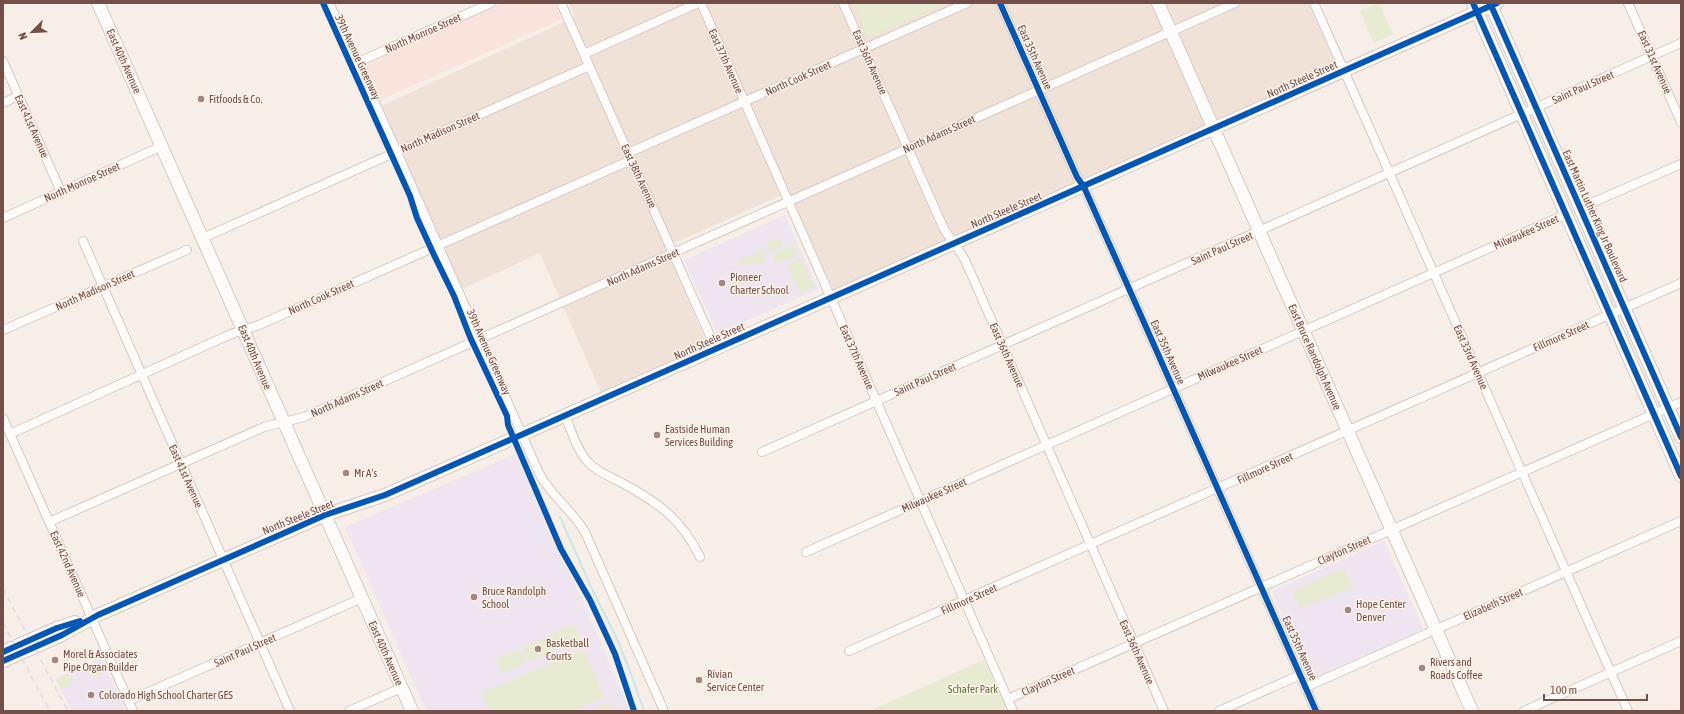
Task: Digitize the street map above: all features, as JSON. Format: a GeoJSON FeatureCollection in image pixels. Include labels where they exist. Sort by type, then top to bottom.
{"type":"FeatureCollection","features":[{"type":"Feature","properties":{"kind":"street","name":"East 40th Avenue"},"geometry":{"type":"LineString","coordinates":[[98,3],[412,711]]}},
{"type":"Feature","properties":{"kind":"street"},"geometry":{"type":"LineString","coordinates":[[329,3],[480,340],[518,437],[546,486],[574,515],[585,532],[664,711]]}},
{"type":"Feature","properties":{"kind":"street","name":"North Monroe Street"},"geometry":{"type":"LineString","coordinates":[[356,63],[491,3]]}},
{"type":"Feature","properties":{"kind":"street","name":"East 38th Avenue"},"geometry":{"type":"LineString","coordinates":[[561,3],[716,349]]}},
{"type":"Feature","properties":{"kind":"street"},"geometry":{"type":"LineString","coordinates":[[584,54],[698,3]]}},
{"type":"Feature","properties":{"kind":"street","name":"East 37th Avenue"},"geometry":{"type":"LineString","coordinates":[[701,3],[1013,711]]}},
{"type":"Feature","properties":{"kind":"street","name":"East 36th Avenue"},"geometry":{"type":"LineString","coordinates":[[843,3],[944,229],[965,260],[1164,711]]}},
{"type":"Feature","properties":{"kind":"street","name":"North Cook Street"},"geometry":{"type":"LineString","coordinates":[[10,434],[231,334],[244,330],[438,245],[630,157],[744,102],[967,3]]}},
{"type":"Feature","properties":{"kind":"street","name":"East 35th Avenue"},"geometry":{"type":"LineString","coordinates":[[1000,3],[1077,177],[1084,187],[1316,711]]}},
{"type":"Feature","properties":{"kind":"street","name":"East Bruce Randolph Avenue"},"geometry":{"type":"LineString","coordinates":[[1158,3],[1472,711]]}},
{"type":"Feature","properties":{"kind":"street","name":"North Adams Street"},"geometry":{"type":"LineString","coordinates":[[49,522],[264,427],[304,417],[480,340],[1235,3]]}},
{"type":"Feature","properties":{"kind":"street","name":"East 33rd Avenue"},"geometry":{"type":"LineString","coordinates":[[1314,3],[1628,711]]}},
{"type":"Feature","properties":{"kind":"street","name":"East 31st Avenue"},"geometry":{"type":"LineString","coordinates":[[1628,3],[1681,122]]}},
{"type":"Feature","properties":{"kind":"street","name":"North Steele Street"},"geometry":{"type":"LineString","coordinates":[[3,661],[62,635],[92,618],[325,515],[385,495],[518,437],[1344,71],[1475,8],[1493,4]]}},
{"type":"Feature","properties":{"kind":"street","name":"East Martin Luther King Jr Boulevard"},"geometry":{"type":"LineString","coordinates":[[1493,4],[1536,108],[1681,437]]}},
{"type":"Feature","properties":{"kind":"street"},"geometry":{"type":"LineString","coordinates":[[1475,8],[1681,476]]}},
{"type":"Feature","properties":{"kind":"street","name":"Saint Paul Street"},"geometry":{"type":"LineString","coordinates":[[762,452],[1681,43]]}},
{"type":"Feature","properties":{"kind":"street","name":"East 41st Avenue"},"geometry":{"type":"LineString","coordinates":[[3,61],[61,192]]}},
{"type":"Feature","properties":{"kind":"street","name":"North Madison Street"},"geometry":{"type":"LineString","coordinates":[[203,238],[589,66]]}},
{"type":"Feature","properties":{"kind":"street"},"geometry":{"type":"LineString","coordinates":[[3,103],[18,96]]}},
{"type":"Feature","properties":{"kind":"street","name":"North Monroe Street"},"geometry":{"type":"LineString","coordinates":[[3,218],[162,146]]}},
{"type":"Feature","properties":{"kind":"street"},"geometry":{"type":"LineString","coordinates":[[1580,208],[1681,164]]}},
{"type":"Feature","properties":{"kind":"street","name":"Milwaukee Street"},"geometry":{"type":"LineString","coordinates":[[806,552],[1566,214]]}},
{"type":"Feature","properties":{"kind":"street","name":"East 41st Avenue"},"geometry":{"type":"LineString","coordinates":[[83,241],[290,711]]}},
{"type":"Feature","properties":{"kind":"street","name":"North Madison Street"},"geometry":{"type":"LineString","coordinates":[[3,330],[187,250]]}},
{"type":"Feature","properties":{"kind":"street","name":"Fillmore Street"},"geometry":{"type":"LineString","coordinates":[[849,651],[1091,546],[1478,372],[1681,283]]}},
{"type":"Feature","properties":{"kind":"street","name":"Clayton Street"},"geometry":{"type":"LineString","coordinates":[[1008,699],[1681,402]]}},
{"type":"Feature","properties":{"kind":"street"},"geometry":{"type":"LineString","coordinates":[[565,416],[587,461],[599,470],[641,493],[662,507],[686,532],[700,557]]}},
{"type":"Feature","properties":{"kind":"street","name":"East 42nd Avenue"},"geometry":{"type":"LineString","coordinates":[[3,418],[133,711]]}},
{"type":"Feature","properties":{"kind":"street","name":"Elizabeth Street"},"geometry":{"type":"LineString","coordinates":[[1306,688],[1681,521]]}},
{"type":"Feature","properties":{"kind":"street","name":"Saint Paul Street"},"geometry":{"type":"LineString","coordinates":[[128,701],[362,598]]}},
{"type":"Feature","properties":{"kind":"street","name":"North Steele Street"},"geometry":{"type":"LineString","coordinates":[[3,652],[57,628],[92,618]]}},
{"type":"Feature","properties":{"kind":"street"},"geometry":{"type":"LineString","coordinates":[[1524,711],[1681,641]]}},
{"type":"Feature","properties":{"kind":"street"},"geometry":{"type":"LineString","coordinates":[[1219,711],[1300,675]]}},
{"type":"Feature","properties":{"kind":"street"},"geometry":{"type":"LineString","coordinates":[[349,711],[401,688]]}},
{"type":"Feature","properties":{"kind":"shaded area"},"geometry":{"type":"Polygon","coordinates":[[[503,3],[555,3],[562,19],[378,101],[362,66],[503,3]]]}},
{"type":"Feature","properties":{"kind":"shaded area"},"geometry":{"type":"Polygon","coordinates":[[[569,3],[1308,3],[1337,68],[834,291],[788,192],[666,247],[707,345],[601,393],[540,253],[460,290],[381,106],[575,17],[569,3]]]}},
{"type":"Feature","properties":{"kind":"shaded area"},"geometry":{"type":"Polygon","coordinates":[[[785,215],[818,289],[717,334],[684,260],[785,215]]]}},
{"type":"Feature","properties":{"kind":"shaded area"},"geometry":{"type":"Polygon","coordinates":[[[518,453],[630,711],[426,711],[345,527],[518,453]]]}},
{"type":"Feature","properties":{"kind":"shaded area","name":"Hope Center Denver"},"geometry":{"type":"Polygon","coordinates":[[[1384,541],[1423,629],[1319,675],[1311,675],[1308,673],[1272,591],[1384,541]]]}},
{"type":"Feature","properties":{"kind":"shaded area","name":"Colorado High School Charter GES"},"geometry":{"type":"Polygon","coordinates":[[[102,658],[126,711],[72,711],[55,679],[102,658]]]}},
{"type":"Feature","properties":{"kind":"green space"},"geometry":{"type":"Polygon","coordinates":[[[853,3],[947,3],[868,38],[853,3]]]}},
{"type":"Feature","properties":{"kind":"green space"},"geometry":{"type":"Polygon","coordinates":[[[1379,3],[1393,34],[1374,43],[1360,11],[1379,3]]]}},
{"type":"Feature","properties":{"kind":"green space"},"geometry":{"type":"Polygon","coordinates":[[[778,237],[782,241],[782,245],[780,248],[770,253],[766,243],[778,237]]]}},
{"type":"Feature","properties":{"kind":"green space"},"geometry":{"type":"Polygon","coordinates":[[[793,245],[797,255],[776,264],[772,254],[793,245]]]}},
{"type":"Feature","properties":{"kind":"green space"},"geometry":{"type":"Polygon","coordinates":[[[763,250],[766,259],[761,264],[754,263],[748,265],[739,264],[736,262],[763,250]]]}},
{"type":"Feature","properties":{"kind":"green space"},"geometry":{"type":"Polygon","coordinates":[[[801,258],[814,287],[800,293],[787,265],[801,258]]]}},
{"type":"Feature","properties":{"kind":"green space"},"geometry":{"type":"Polygon","coordinates":[[[732,273],[743,275],[747,281],[735,287],[729,275],[732,273]]]}},
{"type":"Feature","properties":{"kind":"green space"},"geometry":{"type":"Polygon","coordinates":[[[1344,568],[1352,587],[1300,609],[1292,591],[1344,568]]]}},
{"type":"Feature","properties":{"kind":"green space"},"geometry":{"type":"Polygon","coordinates":[[[574,624],[580,639],[555,650],[549,635],[574,624]]]}},
{"type":"Feature","properties":{"kind":"green space","name":"Basketball Courts"},"geometry":{"type":"Polygon","coordinates":[[[547,637],[553,651],[529,662],[523,647],[547,637]]]}},
{"type":"Feature","properties":{"kind":"green space"},"geometry":{"type":"Polygon","coordinates":[[[520,649],[526,663],[502,674],[496,659],[520,649]]]}},
{"type":"Feature","properties":{"kind":"green space"},"geometry":{"type":"Polygon","coordinates":[[[583,649],[604,698],[573,711],[489,711],[482,693],[583,649]]]}},
{"type":"Feature","properties":{"kind":"green space","name":"Schafer Park"},"geometry":{"type":"Polygon","coordinates":[[[984,660],[1007,711],[874,711],[874,709],[984,660]]]}},
{"type":"Feature","properties":{"kind":"green space"},"geometry":{"type":"Polygon","coordinates":[[[96,663],[101,675],[91,677],[86,667],[96,663]]]}},
{"type":"Feature","properties":{"kind":"green space"},"geometry":{"type":"Polygon","coordinates":[[[68,673],[71,678],[71,683],[66,687],[60,688],[56,679],[68,673]]]}},
{"type":"Feature","properties":{"kind":"green space"},"geometry":{"type":"Polygon","coordinates":[[[605,703],[616,708],[618,711],[589,711],[605,703]]]}},
{"type":"Feature","properties":{"kind":"waterway"},"geometry":{"type":"LineString","coordinates":[[560,517],[592,589],[616,637],[644,711]]}},
{"type":"Feature","properties":{"kind":"railway"},"geometry":{"type":"LineString","coordinates":[[3,589],[68,711]]}},
{"type":"Feature","properties":{"kind":"railway"},"geometry":{"type":"LineString","coordinates":[[3,623],[50,711]]}},
{"type":"Feature","properties":{"kind":"cycle path","name":"39th Avenue Greenway"},"geometry":{"type":"LineString","coordinates":[[323,3],[410,196],[417,218],[454,296],[470,337],[507,416],[508,425],[561,549],[590,600],[615,654],[634,711]]}},
{"type":"Feature","properties":{"kind":"cycle path"},"geometry":{"type":"LineString","coordinates":[[1000,3],[1077,177],[1084,187],[1316,711]]}},
{"type":"Feature","properties":{"kind":"cycle path"},"geometry":{"type":"LineString","coordinates":[[1473,3],[1681,476]]}},
{"type":"Feature","properties":{"kind":"cycle path"},"geometry":{"type":"LineString","coordinates":[[1490,3],[1681,437]]}},
{"type":"Feature","properties":{"kind":"cycle path"},"geometry":{"type":"LineString","coordinates":[[3,661],[62,635],[98,615],[325,515],[385,495],[1497,3]]}},
{"type":"Feature","properties":{"kind":"cycle path"},"geometry":{"type":"LineString","coordinates":[[3,652],[57,628],[80,621]]}},
{"type":"Feature","properties":{"kind":"place","name":"Fitfoods & Co."},"geometry":{"type":"Point","coordinates":[201,99]}},
{"type":"Feature","properties":{"kind":"place","name":"Pioneer Charter School"},"geometry":{"type":"Point","coordinates":[722,283]}},
{"type":"Feature","properties":{"kind":"place","name":"Eastside Human Services Building"},"geometry":{"type":"Point","coordinates":[657,435]}},
{"type":"Feature","properties":{"kind":"place","name":"Mr A's"},"geometry":{"type":"Point","coordinates":[346,473]}},
{"type":"Feature","properties":{"kind":"place","name":"Bruce Randolph School"},"geometry":{"type":"Point","coordinates":[474,597]}},
{"type":"Feature","properties":{"kind":"place","name":"Hope Center Denver"},"geometry":{"type":"Point","coordinates":[1348,610]}},
{"type":"Feature","properties":{"kind":"place","name":"Basketball Courts"},"geometry":{"type":"Point","coordinates":[538,649]}},
{"type":"Feature","properties":{"kind":"place","name":"Morel & Associates Pipe Organ Builder"},"geometry":{"type":"Point","coordinates":[55,660]}},
{"type":"Feature","properties":{"kind":"place","name":"Rivers and Roads Coffee"},"geometry":{"type":"Point","coordinates":[1422,668]}},
{"type":"Feature","properties":{"kind":"place","name":"Rivian Service Center"},"geometry":{"type":"Point","coordinates":[699,680]}},
{"type":"Feature","properties":{"kind":"place","name":"Colorado High School Charter GES"},"geometry":{"type":"Point","coordinates":[91,695]}}]}
